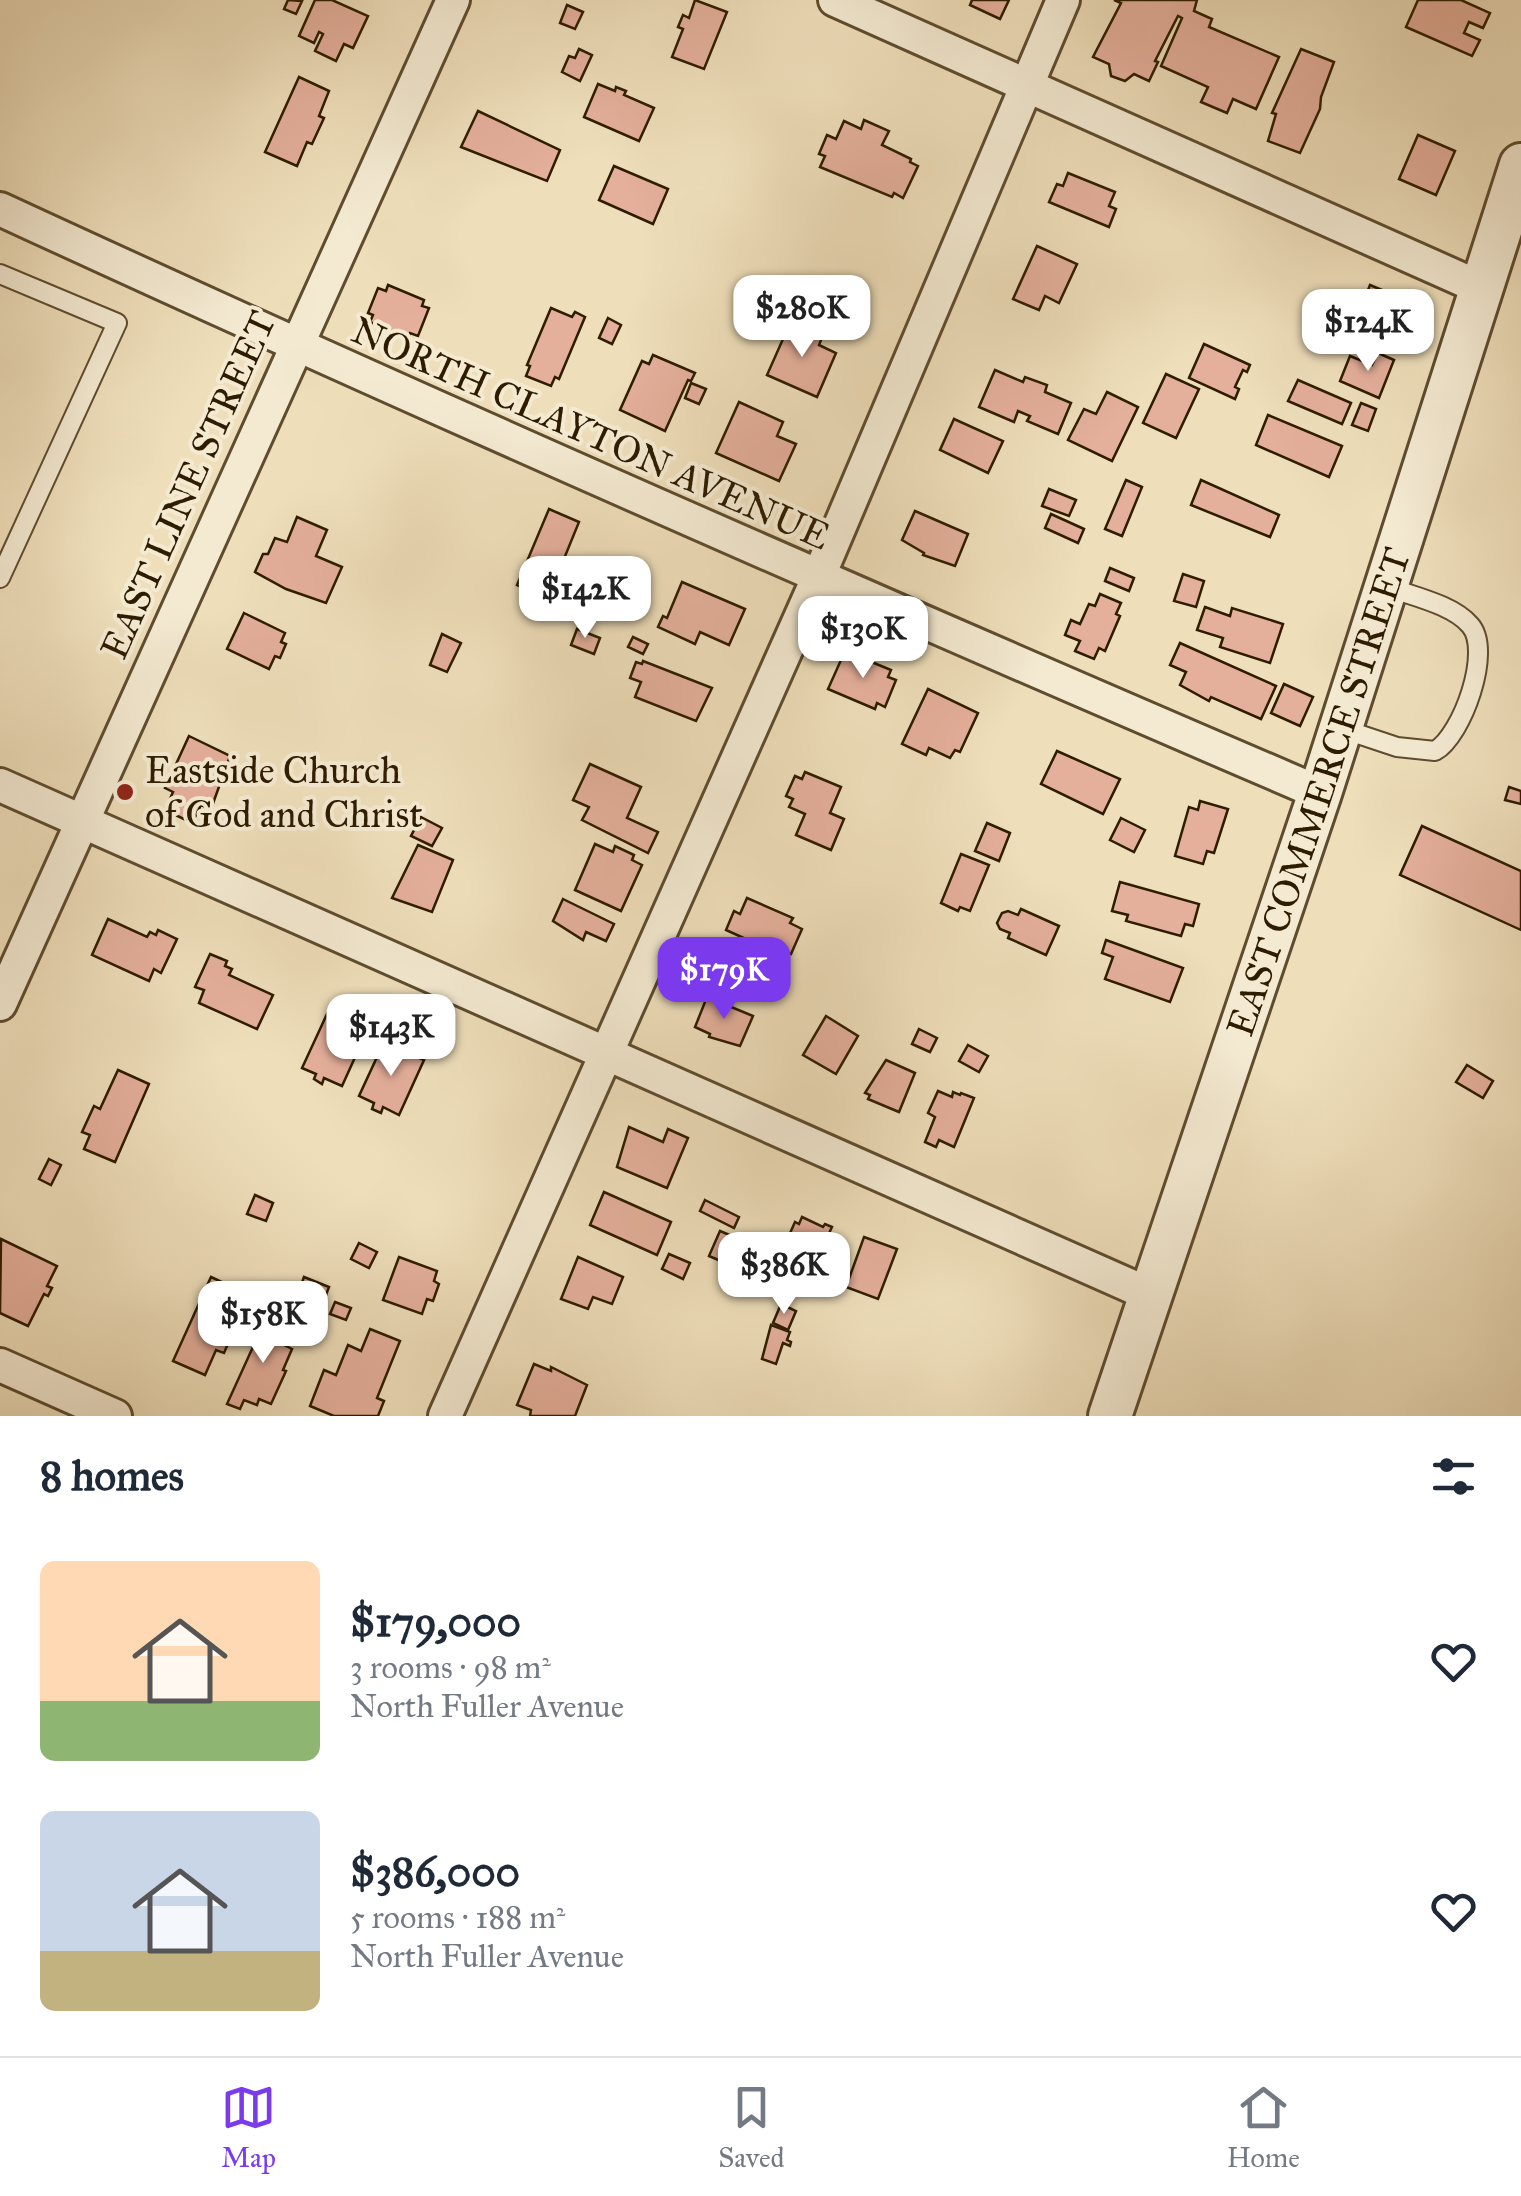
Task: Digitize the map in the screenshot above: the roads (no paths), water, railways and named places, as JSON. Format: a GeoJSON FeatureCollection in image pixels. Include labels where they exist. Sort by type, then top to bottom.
{"type":"FeatureCollection","features":[{"type":"Feature","properties":{"kind":"street","name":"EAST LINE STREET"},"geometry":{"type":"LineString","coordinates":[[0,1004],[452,0]]}},
{"type":"Feature","properties":{"kind":"street"},"geometry":{"type":"LineString","coordinates":[[835,0],[1481,288]]}},
{"type":"Feature","properties":{"kind":"street"},"geometry":{"type":"LineString","coordinates":[[445,1416],[818,578],[1063,0]]}},
{"type":"Feature","properties":{"kind":"street","name":"EAST COMMERCE STREET"},"geometry":{"type":"LineString","coordinates":[[1110,1416],[1320,793],[1521,165]]}},
{"type":"Feature","properties":{"kind":"street","name":"NORTH CLAYTON AVENUE"},"geometry":{"type":"LineString","coordinates":[[0,209],[296,346],[818,578],[1320,793]]}},
{"type":"Feature","properties":{"kind":"street"},"geometry":{"type":"LineString","coordinates":[[0,785],[1151,1296]]}},
{"type":"Feature","properties":{"kind":"street"},"geometry":{"type":"LineString","coordinates":[[0,1366],[115,1416]]}},
{"type":"Feature","properties":{"kind":"lane"},"geometry":{"type":"LineString","coordinates":[[0,274],[117,323],[0,578]]}},
{"type":"Feature","properties":{"kind":"lane"},"geometry":{"type":"LineString","coordinates":[[1340,728],[1397,747],[1435,751],[1454,735],[1468,703],[1478,645],[1476,633],[1467,621],[1442,608],[1385,586]]}},
{"type":"Feature","properties":{"kind":"place","name":"Eastside Church of God and Christ"},"geometry":{"type":"Point","coordinates":[125,792]}}]}
